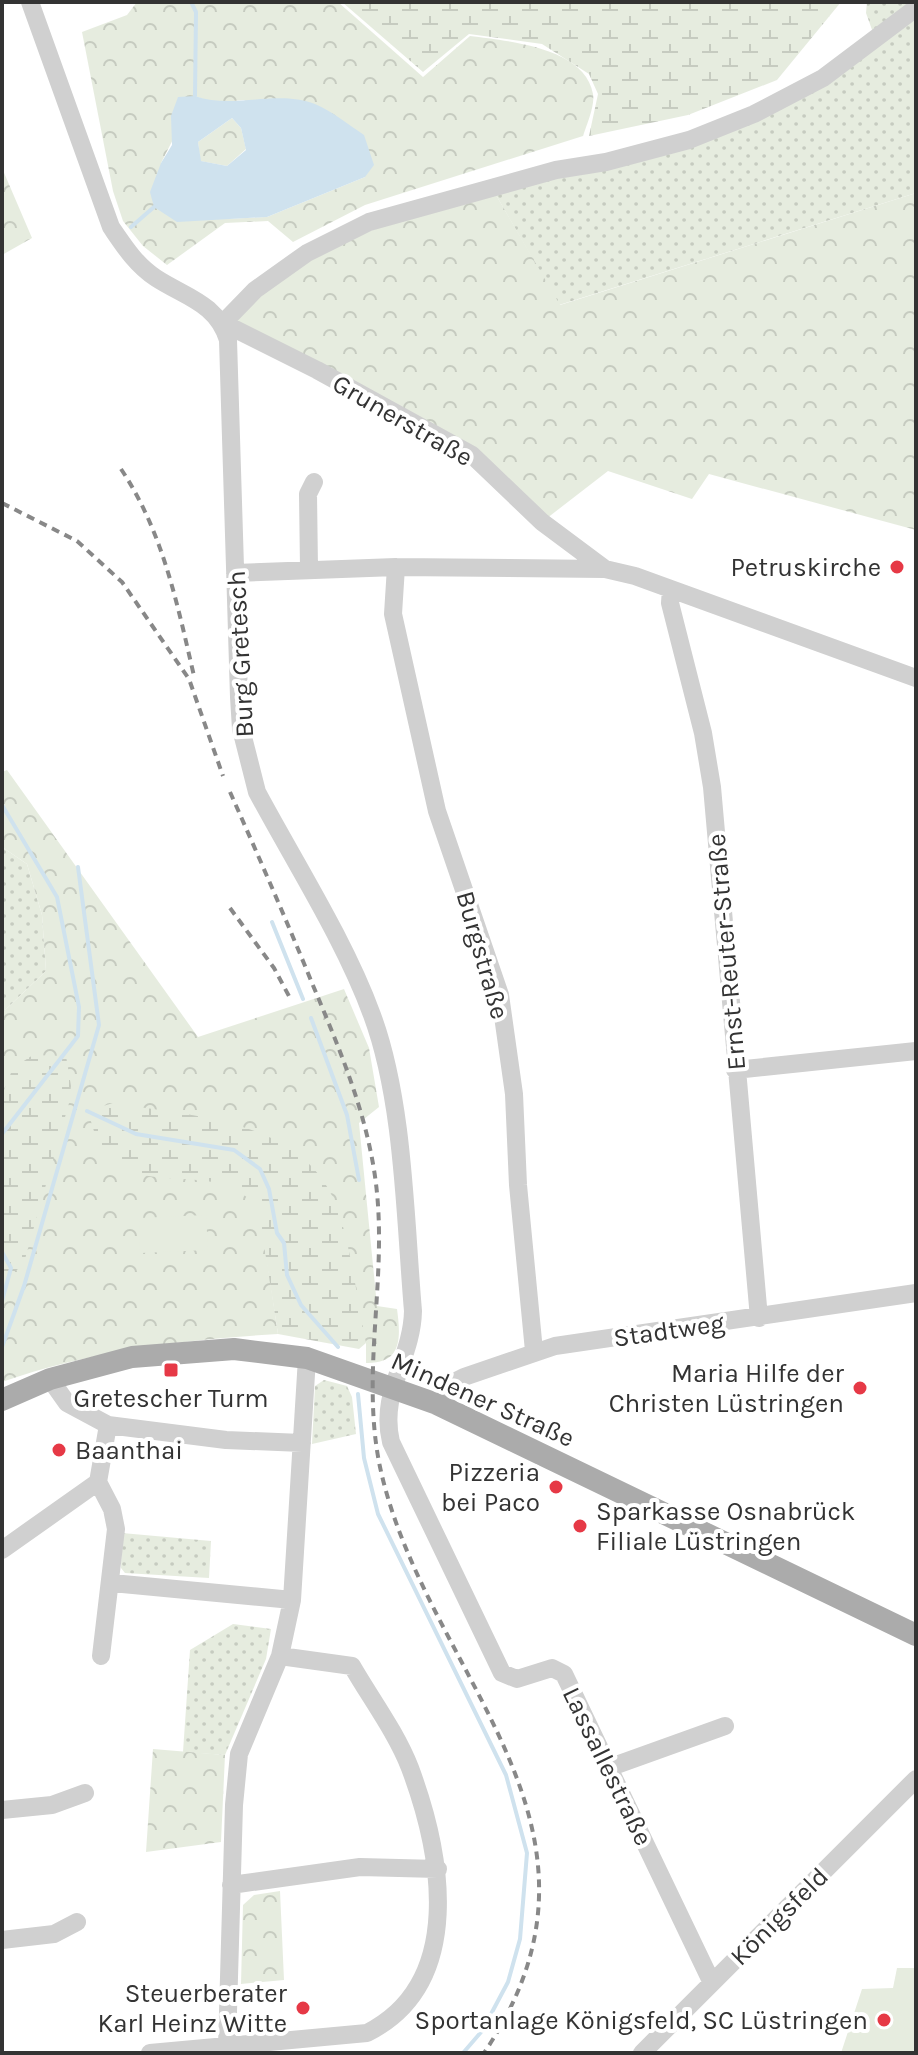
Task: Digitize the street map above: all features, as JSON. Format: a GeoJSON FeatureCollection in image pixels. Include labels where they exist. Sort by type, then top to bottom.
{"type":"FeatureCollection","features":[{"type":"Feature","properties":{"kind":"main road","name":"Mindener Straße"},"geometry":{"type":"LineString","coordinates":[[2,1400],[50,1379],[96,1365],[173,1352],[234,1349],[307,1358],[437,1404],[916,1635]]}},
{"type":"Feature","properties":{"kind":"street"},"geometry":{"type":"LineString","coordinates":[[30,2],[111,227],[130,255],[154,277],[209,307],[223,323],[255,290],[307,253],[369,222],[556,170],[606,162],[689,140],[754,114],[823,78],[916,8]]}},
{"type":"Feature","properties":{"kind":"street","name":"Grunerstraße"},"geometry":{"type":"LineString","coordinates":[[223,323],[317,370],[472,455],[542,522],[605,569]]}},
{"type":"Feature","properties":{"kind":"street","name":"Burg Gretesch"},"geometry":{"type":"LineString","coordinates":[[223,323],[228,340],[240,719],[252,777],[360,987],[382,1048],[392,1097],[413,1311],[413,1330],[393,1388]]}},
{"type":"Feature","properties":{"kind":"street"},"geometry":{"type":"LineString","coordinates":[[309,568],[308,494],[314,482]]}},
{"type":"Feature","properties":{"kind":"street"},"geometry":{"type":"LineString","coordinates":[[235,573],[396,567],[605,569],[671,589],[916,678]]}},
{"type":"Feature","properties":{"kind":"street","name":"Burgstraße"},"geometry":{"type":"LineString","coordinates":[[396,567],[393,614],[437,811],[500,995],[514,1094],[534,1351]]}},
{"type":"Feature","properties":{"kind":"street","name":"Ernst-Reuter-Straße"},"geometry":{"type":"LineString","coordinates":[[671,589],[670,603],[703,733],[712,787],[759,1318]]}},
{"type":"Feature","properties":{"kind":"street"},"geometry":{"type":"LineString","coordinates":[[735,1070],[916,1051]]}},
{"type":"Feature","properties":{"kind":"street","name":"Stadtweg"},"geometry":{"type":"LineString","coordinates":[[437,1404],[452,1383],[534,1351],[916,1293]]}},
{"type":"Feature","properties":{"kind":"street"},"geometry":{"type":"LineString","coordinates":[[227,2046],[231,1885],[239,1754],[280,1656],[292,1600],[307,1358]]}},
{"type":"Feature","properties":{"kind":"street"},"geometry":{"type":"LineString","coordinates":[[50,1379],[67,1403],[108,1425],[239,1441],[302,1443]]}},
{"type":"Feature","properties":{"kind":"street","name":"Lassallestraße"},"geometry":{"type":"LineString","coordinates":[[393,1388],[386,1407],[391,1442],[502,1673],[517,1679],[552,1668],[564,1674],[712,1983]]}},
{"type":"Feature","properties":{"kind":"street"},"geometry":{"type":"LineString","coordinates":[[101,1656],[116,1529],[112,1509],[98,1482],[108,1425]]}},
{"type":"Feature","properties":{"kind":"street"},"geometry":{"type":"LineString","coordinates":[[2,1550],[98,1482]]}},
{"type":"Feature","properties":{"kind":"street"},"geometry":{"type":"LineString","coordinates":[[112,1583],[292,1600]]}},
{"type":"Feature","properties":{"kind":"street"},"geometry":{"type":"LineString","coordinates":[[150,2053],[367,2033],[391,2021],[417,1991],[432,1949],[437,1920],[438,1869],[409,1766],[352,1666],[280,1656]]}},
{"type":"Feature","properties":{"kind":"street"},"geometry":{"type":"LineString","coordinates":[[608,1768],[725,1726]]}},
{"type":"Feature","properties":{"kind":"street","name":"Königsfeld"},"geometry":{"type":"LineString","coordinates":[[642,2053],[916,1779]]}},
{"type":"Feature","properties":{"kind":"street"},"geometry":{"type":"LineString","coordinates":[[2,1810],[52,1805],[85,1793]]}},
{"type":"Feature","properties":{"kind":"street"},"geometry":{"type":"LineString","coordinates":[[231,1885],[360,1867],[438,1869]]}},
{"type":"Feature","properties":{"kind":"street"},"geometry":{"type":"LineString","coordinates":[[2,1940],[54,1934],[77,1922]]}},
{"type":"Feature","properties":{"kind":"green space"},"geometry":{"type":"Polygon","coordinates":[[[137,2],[338,2],[423,77],[470,36],[523,44],[560,56],[587,78],[593,94],[592,109],[583,136],[365,205],[293,242],[268,221],[225,223],[167,265],[143,246],[123,221],[113,191],[82,32],[127,15],[137,2]],[[195,96],[161,163],[225,219],[267,217],[365,177],[244,100],[213,103],[195,96]]]}},
{"type":"Feature","properties":{"kind":"green space"},"geometry":{"type":"Polygon","coordinates":[[[342,2],[841,2],[777,80],[688,115],[589,136],[598,94],[589,74],[542,44],[469,34],[423,72],[342,2]]]}},
{"type":"Feature","properties":{"kind":"green space"},"geometry":{"type":"Polygon","coordinates":[[[867,2],[916,2],[916,193],[559,305],[492,188],[689,140],[876,41],[866,13],[867,2]]]}},
{"type":"Feature","properties":{"kind":"green space"},"geometry":{"type":"Polygon","coordinates":[[[232,118],[241,128],[246,149],[227,166],[200,161],[198,142],[232,118]]]}},
{"type":"Feature","properties":{"kind":"green space"},"geometry":{"type":"Polygon","coordinates":[[[2,168],[32,238],[2,255],[2,168]]]}},
{"type":"Feature","properties":{"kind":"green space"},"geometry":{"type":"Polygon","coordinates":[[[492,188],[560,305],[916,193],[916,530],[709,474],[692,499],[608,471],[542,522],[472,455],[223,323],[307,253],[492,188]]]}},
{"type":"Feature","properties":{"kind":"green space"},"geometry":{"type":"Polygon","coordinates":[[[7,770],[198,1037],[344,989],[369,1048],[379,1107],[359,1123],[377,1306],[397,1309],[398,1339],[393,1354],[387,1359],[366,1363],[366,1343],[260,1213],[278,1334],[138,1348],[70,1362],[2,1382],[2,1013],[46,971],[42,915],[27,864],[2,847],[2,772],[7,770]]]}},
{"type":"Feature","properties":{"kind":"green space"},"geometry":{"type":"Polygon","coordinates":[[[2,847],[27,864],[42,915],[46,971],[2,1013],[2,847]]]}},
{"type":"Feature","properties":{"kind":"green space"},"geometry":{"type":"Polygon","coordinates":[[[33,1055],[66,1056],[71,1086],[69,1103],[23,1266],[2,1279],[2,1095],[13,1068],[33,1055]]]}},
{"type":"Feature","properties":{"kind":"green space"},"geometry":{"type":"Polygon","coordinates":[[[113,1103],[244,1127],[274,1139],[301,1156],[322,1180],[338,1210],[351,1259],[366,1343],[359,1349],[278,1334],[259,1213],[246,1197],[230,1187],[211,1182],[148,1176],[129,1171],[111,1161],[98,1144],[87,1111],[113,1103]]]}},
{"type":"Feature","properties":{"kind":"green space"},"geometry":{"type":"Polygon","coordinates":[[[206,1215],[208,1250],[140,1253],[139,1218],[206,1215]]]}},
{"type":"Feature","properties":{"kind":"green space"},"geometry":{"type":"Polygon","coordinates":[[[324,1380],[347,1386],[352,1397],[356,1434],[312,1444],[315,1386],[324,1380]]]}},
{"type":"Feature","properties":{"kind":"green space"},"geometry":{"type":"Polygon","coordinates":[[[122,1533],[211,1541],[209,1578],[125,1573],[121,1568],[122,1533]]]}},
{"type":"Feature","properties":{"kind":"green space"},"geometry":{"type":"Polygon","coordinates":[[[233,1624],[271,1629],[266,1659],[225,1755],[183,1752],[190,1650],[233,1624]]]}},
{"type":"Feature","properties":{"kind":"green space"},"geometry":{"type":"Polygon","coordinates":[[[153,1749],[225,1755],[221,1842],[146,1852],[153,1749]]]}},
{"type":"Feature","properties":{"kind":"green space"},"geometry":{"type":"Polygon","coordinates":[[[280,1891],[284,1980],[241,1984],[243,1905],[254,1895],[280,1891]]]}},
{"type":"Feature","properties":{"kind":"green space","name":"Sportanlage Königsfeld, SC Lüstringen"},"geometry":{"type":"Polygon","coordinates":[[[897,1968],[916,1968],[916,2053],[841,2053],[862,1989],[893,1988],[897,1968]]]}},
{"type":"Feature","properties":{"kind":"water"},"geometry":{"type":"Polygon","coordinates":[[[195,96],[224,101],[285,98],[315,104],[364,135],[374,165],[365,177],[267,217],[177,222],[154,207],[150,192],[172,145],[171,116],[178,97],[195,96]],[[232,118],[198,142],[201,161],[227,166],[246,150],[241,128],[232,118]]]}},
{"type":"Feature","properties":{"kind":"waterway"},"geometry":{"type":"LineString","coordinates":[[191,2],[196,12],[195,96]]}},
{"type":"Feature","properties":{"kind":"waterway"},"geometry":{"type":"LineString","coordinates":[[131,227],[154,207]]}},
{"type":"Feature","properties":{"kind":"waterway"},"geometry":{"type":"LineString","coordinates":[[2,805],[57,897],[79,1007],[78,1036],[2,1134]]}},
{"type":"Feature","properties":{"kind":"waterway"},"geometry":{"type":"LineString","coordinates":[[2,1347],[24,1286],[99,1025],[78,867]]}},
{"type":"Feature","properties":{"kind":"waterway"},"geometry":{"type":"LineString","coordinates":[[272,922],[303,999]]}},
{"type":"Feature","properties":{"kind":"waterway"},"geometry":{"type":"LineString","coordinates":[[311,1018],[347,1115],[359,1180]]}},
{"type":"Feature","properties":{"kind":"waterway"},"geometry":{"type":"LineString","coordinates":[[87,1111],[136,1134],[234,1150],[260,1169],[269,1189],[277,1233],[284,1243],[287,1275],[301,1305],[338,1347]]}},
{"type":"Feature","properties":{"kind":"waterway"},"geometry":{"type":"LineString","coordinates":[[2,1252],[11,1268],[2,1301]]}},
{"type":"Feature","properties":{"kind":"waterway"},"geometry":{"type":"LineString","coordinates":[[358,1394],[364,1458],[378,1514],[506,1775],[527,1853],[520,1939],[508,1982],[482,2031],[463,2053]]}},
{"type":"Feature","properties":{"kind":"railway"},"geometry":{"type":"LineString","coordinates":[[121,469],[158,543],[175,595],[194,676]]}},
{"type":"Feature","properties":{"kind":"railway"},"geometry":{"type":"LineString","coordinates":[[2,503],[77,541],[122,582],[189,679],[223,776]]}},
{"type":"Feature","properties":{"kind":"railway"},"geometry":{"type":"LineString","coordinates":[[230,792],[333,1034],[368,1139],[379,1227],[373,1399],[380,1467],[404,1543],[507,1753],[531,1822],[539,1895],[526,1971],[484,2053]]}},
{"type":"Feature","properties":{"kind":"railway"},"geometry":{"type":"LineString","coordinates":[[230,908],[274,968],[290,998]]}},
{"type":"Feature","properties":{"kind":"place","name":"Petruskirche"},"geometry":{"type":"Point","coordinates":[897,567]}},
{"type":"Feature","properties":{"kind":"place","name":"Gretescher Turm"},"geometry":{"type":"Point","coordinates":[171,1370]}},
{"type":"Feature","properties":{"kind":"place","name":"Maria Hilfe der Christen Lüstringen"},"geometry":{"type":"Point","coordinates":[860,1388]}},
{"type":"Feature","properties":{"kind":"place","name":"Baanthai"},"geometry":{"type":"Point","coordinates":[59,1450]}},
{"type":"Feature","properties":{"kind":"place","name":"Pizzeria bei Paco"},"geometry":{"type":"Point","coordinates":[556,1487]}},
{"type":"Feature","properties":{"kind":"place","name":"Sparkasse Osnabrück Filiale Lüstringen"},"geometry":{"type":"Point","coordinates":[580,1526]}},
{"type":"Feature","properties":{"kind":"place","name":"Steuerberater Karl Heinz Witte"},"geometry":{"type":"Point","coordinates":[303,2008]}},
{"type":"Feature","properties":{"kind":"place","name":"Sportanlage Königsfeld, SC Lüstringen"},"geometry":{"type":"Point","coordinates":[884,2020]}}]}
